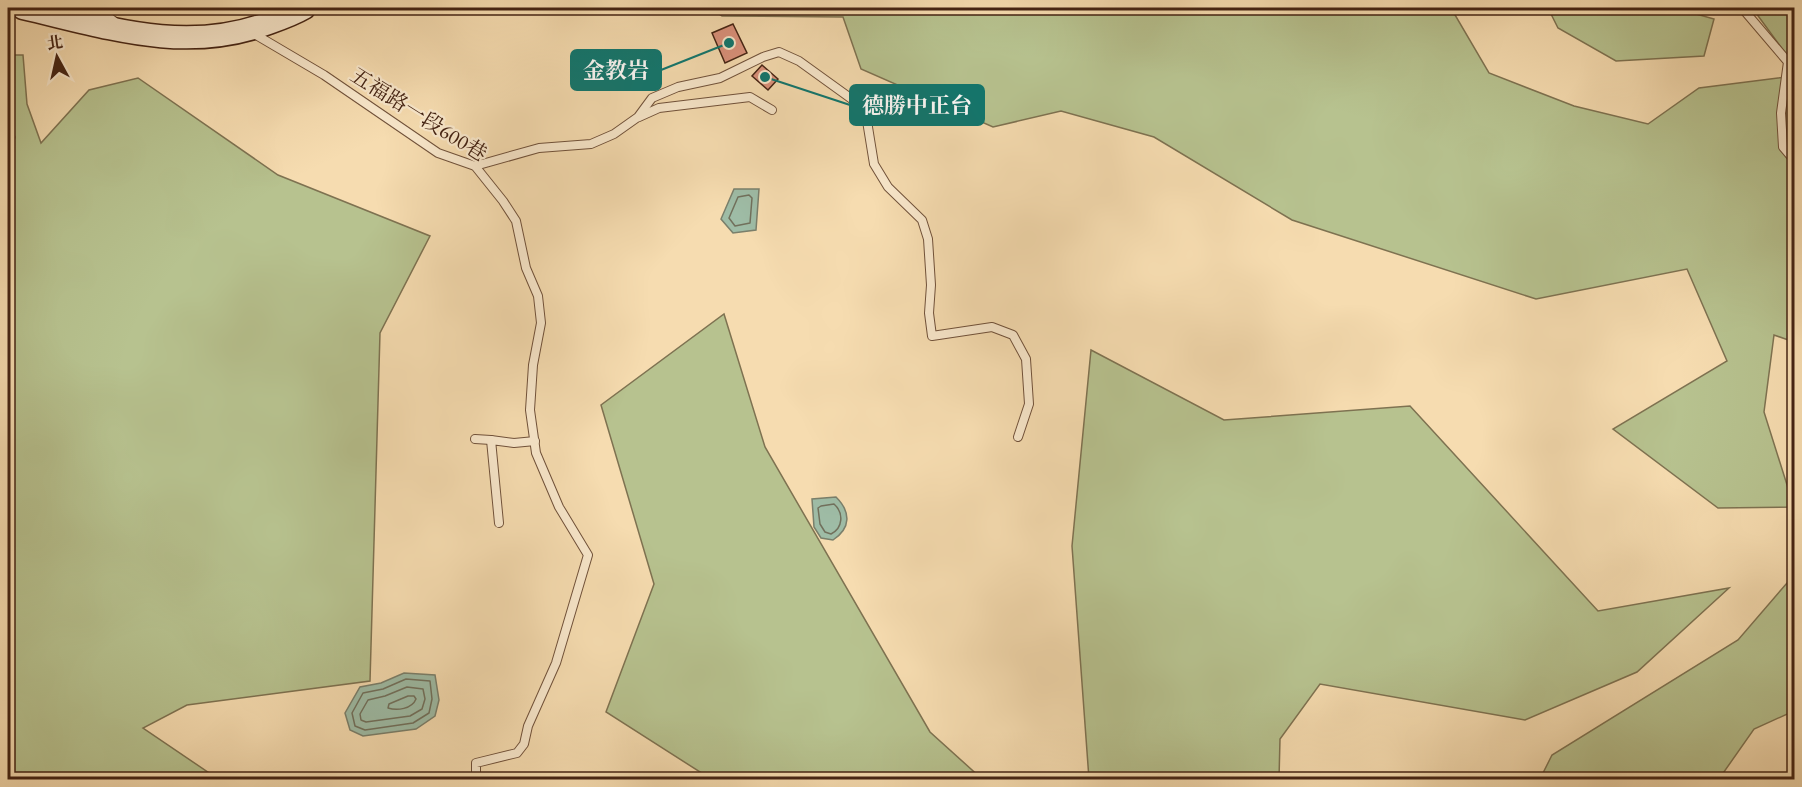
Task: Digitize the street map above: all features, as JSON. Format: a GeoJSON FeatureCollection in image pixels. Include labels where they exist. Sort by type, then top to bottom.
{"type":"FeatureCollection","features":[{"type":"Feature","properties":{"kind":"main road"},"geometry":{"type":"LineString","coordinates":[[23,8],[63,12],[154,37],[209,38],[248,30],[295,14],[304,8]]}},
{"type":"Feature","properties":{"kind":"lane"},"geometry":{"type":"LineString","coordinates":[[97,8],[126,31]]}},
{"type":"Feature","properties":{"kind":"lane"},"geometry":{"type":"LineString","coordinates":[[1742,8],[1788,62],[1781,113],[1784,147],[1794,160]]}},
{"type":"Feature","properties":{"kind":"lane","name":"五福路一段600巷"},"geometry":{"type":"LineString","coordinates":[[248,30],[324,75],[438,153],[475,166],[516,221],[526,268],[538,296],[541,323],[533,365],[530,410],[536,453],[559,507],[588,555],[556,663],[528,726],[524,744],[517,753],[476,763],[476,780]]}},
{"type":"Feature","properties":{"kind":"lane"},"geometry":{"type":"LineString","coordinates":[[638,117],[652,98],[678,87],[720,78],[763,57],[779,52],[799,60],[860,105],[867,121],[874,164],[888,187],[922,220],[928,239],[931,285],[928,313],[932,336],[992,327],[1013,335],[1026,359],[1029,404],[1018,437]]}},
{"type":"Feature","properties":{"kind":"lane"},"geometry":{"type":"LineString","coordinates":[[475,166],[539,148],[591,144],[614,134],[638,117],[659,108],[750,98],[771,110]]}},
{"type":"Feature","properties":{"kind":"lane"},"geometry":{"type":"LineString","coordinates":[[475,439],[514,443],[535,441]]}},
{"type":"Feature","properties":{"kind":"lane"},"geometry":{"type":"LineString","coordinates":[[491,440],[499,523]]}},
{"type":"Feature","properties":{"kind":"shaded area"},"geometry":{"type":"Polygon","coordinates":[[[710,8],[1352,8],[1364,14],[1390,8],[1451,8],[1489,73],[1574,106],[1648,124],[1699,88],[1794,76],[1794,342],[1774,335],[1764,412],[1794,507],[1718,508],[1613,429],[1727,361],[1687,269],[1536,299],[1292,220],[1154,137],[1061,111],[993,127],[861,69],[843,17],[722,16],[710,8]]]}},
{"type":"Feature","properties":{"kind":"shaded area"},"geometry":{"type":"Polygon","coordinates":[[[1548,8],[1675,8],[1714,19],[1704,56],[1616,61],[1558,28],[1548,8]]]}},
{"type":"Feature","properties":{"kind":"shaded area"},"geometry":{"type":"Polygon","coordinates":[[[1751,8],[1794,8],[1794,65],[1756,13],[1751,8]]]}},
{"type":"Feature","properties":{"kind":"shaded area"},"geometry":{"type":"Polygon","coordinates":[[[8,55],[23,55],[27,104],[41,143],[89,90],[138,78],[278,175],[430,236],[380,333],[370,681],[187,705],[143,728],[218,779],[8,779],[8,160],[15,137],[8,122],[8,55]]]}},
{"type":"Feature","properties":{"kind":"shaded area"},"geometry":{"type":"Polygon","coordinates":[[[724,314],[765,447],[930,732],[982,779],[711,779],[606,712],[654,584],[601,405],[724,314]]]}},
{"type":"Feature","properties":{"kind":"shaded area"},"geometry":{"type":"Polygon","coordinates":[[[1091,350],[1224,420],[1410,406],[1598,611],[1729,588],[1637,672],[1525,720],[1320,684],[1280,739],[1279,779],[1089,779],[1072,546],[1091,350]]]}},
{"type":"Feature","properties":{"kind":"shaded area"},"geometry":{"type":"Polygon","coordinates":[[[1794,578],[1794,711],[1754,729],[1719,779],[1540,779],[1552,755],[1738,640],[1787,583],[1794,578]]]}},
{"type":"Feature","properties":{"kind":"water"},"geometry":{"type":"Polygon","coordinates":[[[734,189],[759,189],[756,230],[733,233],[721,219],[734,189]]]}},
{"type":"Feature","properties":{"kind":"water"},"geometry":{"type":"Polygon","coordinates":[[[836,497],[844,508],[846,525],[833,540],[821,538],[814,527],[812,499],[836,497]]]}},
{"type":"Feature","properties":{"kind":"water"},"geometry":{"type":"Polygon","coordinates":[[[404,673],[435,675],[439,700],[435,716],[416,729],[363,736],[350,730],[345,713],[360,687],[381,683],[404,673]]]}},
{"type":"Feature","properties":{"kind":"building"},"geometry":{"type":"Polygon","coordinates":[[[733,24],[747,53],[725,63],[712,33],[733,24]]]}},
{"type":"Feature","properties":{"kind":"building"},"geometry":{"type":"Polygon","coordinates":[[[762,65],[778,79],[768,90],[752,76],[762,65]]]}},
{"type":"Feature","properties":{"kind":"place","name":"金教岩"},"geometry":{"type":"Point","coordinates":[729,43]}},
{"type":"Feature","properties":{"kind":"place","name":"德勝中正台"},"geometry":{"type":"Point","coordinates":[765,77]}}]}
